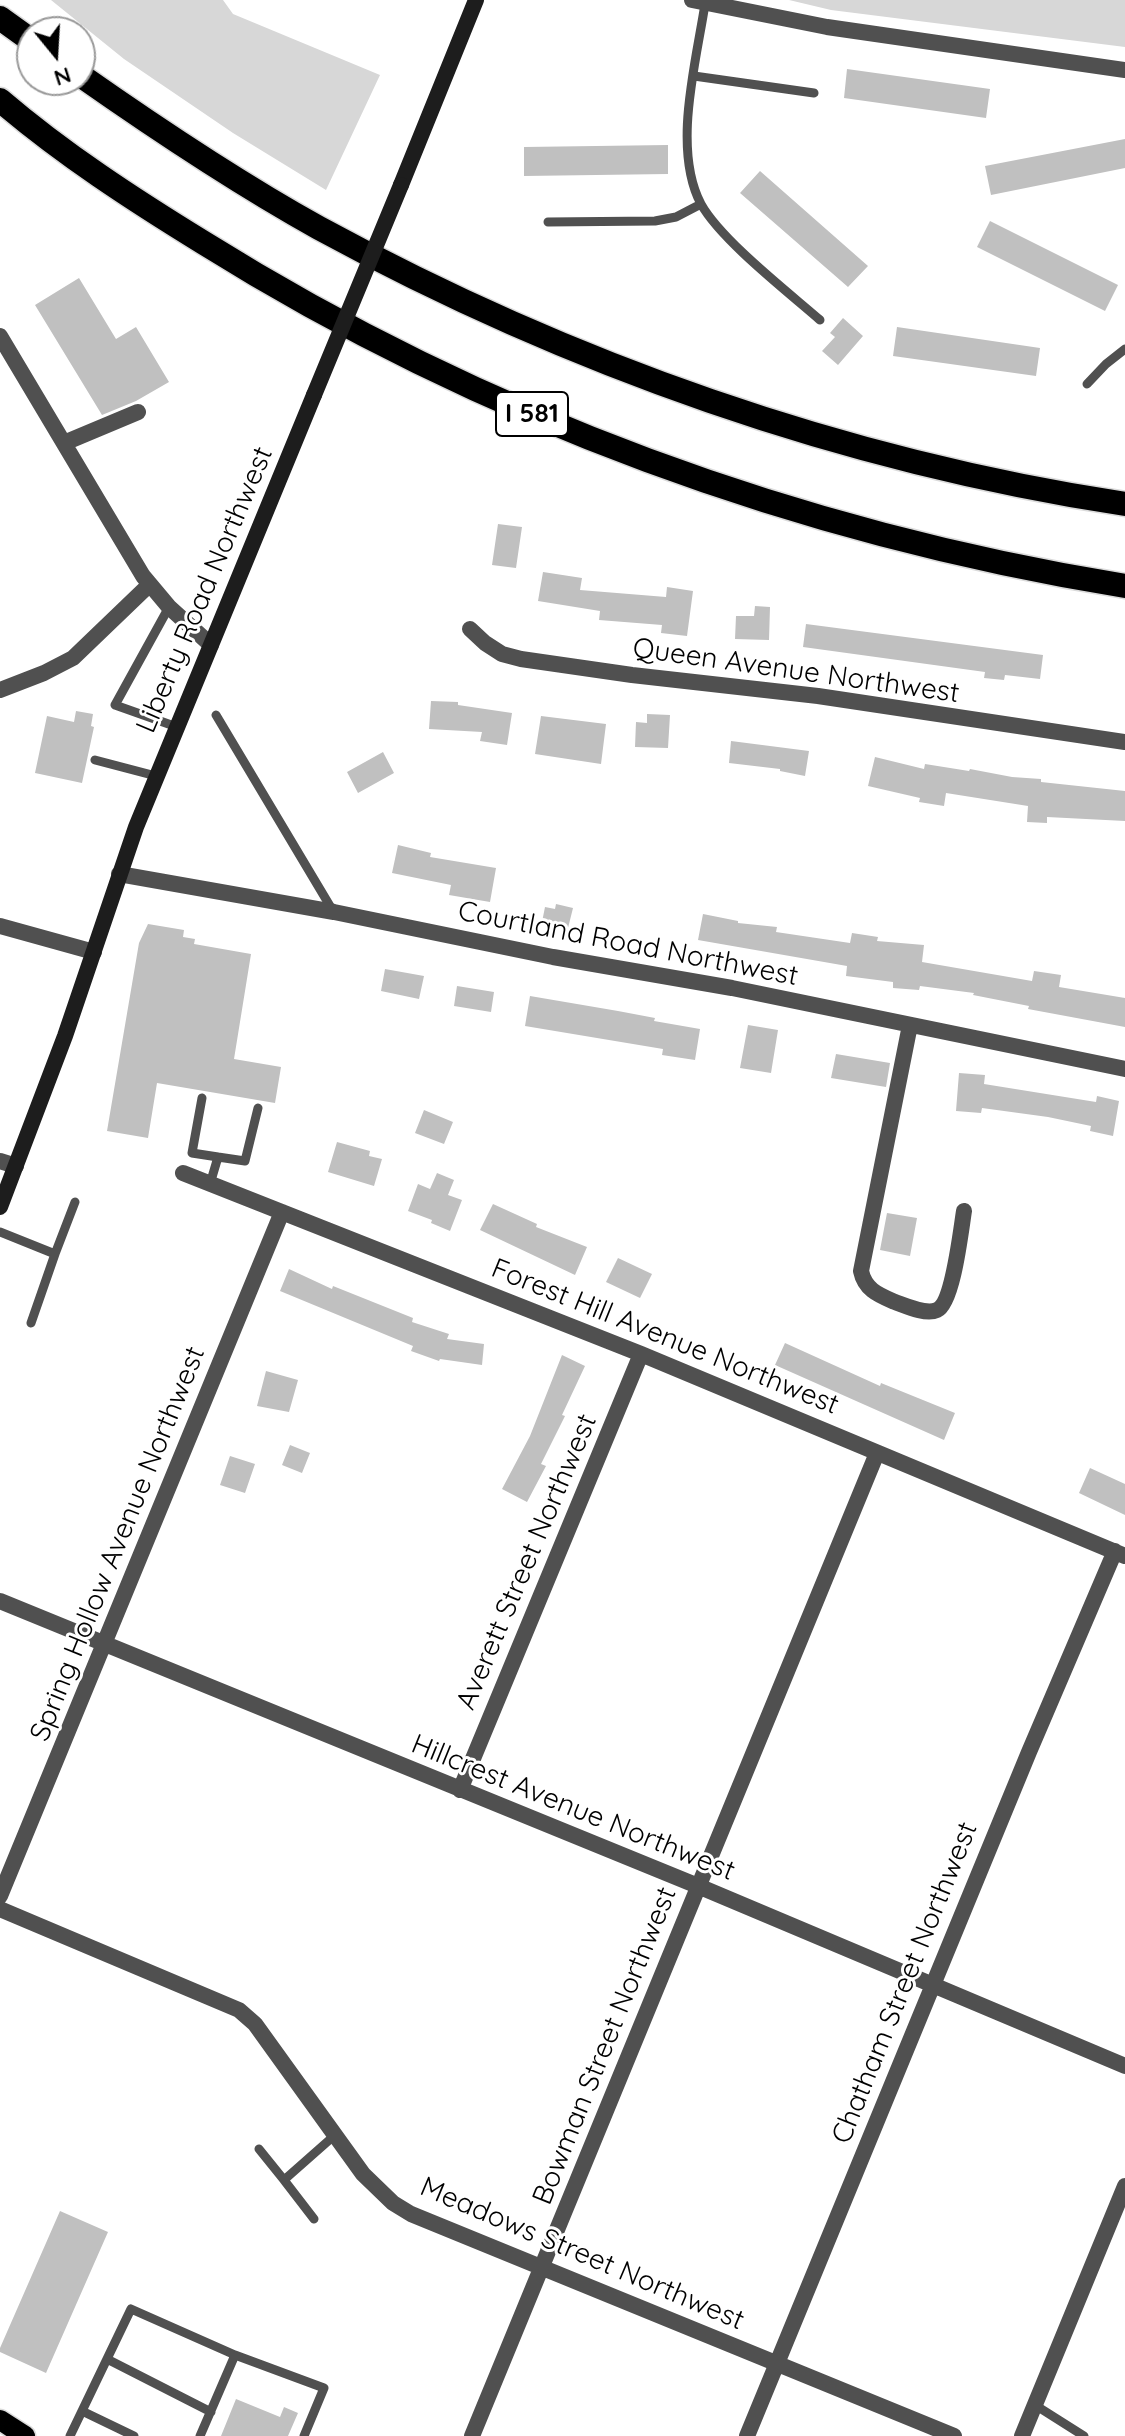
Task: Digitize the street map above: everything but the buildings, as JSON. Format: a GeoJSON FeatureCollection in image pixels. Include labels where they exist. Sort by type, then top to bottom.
{"type":"FeatureCollection","features":[{"type":"Feature","properties":{"kind":"highway"},"geometry":{"type":"LineString","coordinates":[[96,86],[196,154],[319,228],[450,294],[585,354],[708,400],[844,443],[1006,484],[1125,504]]}},
{"type":"Feature","properties":{"kind":"highway","name":"I 581"},"geometry":{"type":"LineString","coordinates":[[0,100],[27,124],[116,186],[236,263],[372,338],[503,402],[639,457],[817,516],[930,547],[1125,586]]}},
{"type":"Feature","properties":{"kind":"main road"},"geometry":{"type":"LineString","coordinates":[[0,2420],[25,2436]]}},
{"type":"Feature","properties":{"kind":"street","name":"Liberty Road Northwest"},"geometry":{"type":"LineString","coordinates":[[0,1207],[8,1164],[65,1036],[119,874],[156,776],[476,0]]}},
{"type":"Feature","properties":{"kind":"street"},"geometry":{"type":"LineString","coordinates":[[699,2],[827,27],[1125,70]]}},
{"type":"Feature","properties":{"kind":"street"},"geometry":{"type":"LineString","coordinates":[[0,336],[149,585],[211,645]]}},
{"type":"Feature","properties":{"kind":"street"},"geometry":{"type":"LineString","coordinates":[[64,443],[138,412]]}},
{"type":"Feature","properties":{"kind":"street"},"geometry":{"type":"LineString","coordinates":[[0,690],[73,658],[149,585]]}},
{"type":"Feature","properties":{"kind":"street","name":"Queen Avenue Northwest"},"geometry":{"type":"LineString","coordinates":[[470,629],[493,649],[521,659],[818,696],[1125,742]]}},
{"type":"Feature","properties":{"kind":"street","name":"Courtland Road Northwest"},"geometry":{"type":"LineString","coordinates":[[119,874],[732,988],[1125,1069]]}},
{"type":"Feature","properties":{"kind":"street"},"geometry":{"type":"LineString","coordinates":[[0,926],[94,952]]}},
{"type":"Feature","properties":{"kind":"street"},"geometry":{"type":"LineString","coordinates":[[910,1025],[861,1271],[863,1282],[869,1290],[907,1306],[933,1312],[940,1309],[945,1302],[957,1257],[964,1211]]}},
{"type":"Feature","properties":{"kind":"street","name":"Forest Hill Avenue Northwest"},"geometry":{"type":"LineString","coordinates":[[183,1173],[641,1354],[1120,1553]]}},
{"type":"Feature","properties":{"kind":"street","name":"Spring Hollow Avenue Northwest"},"geometry":{"type":"LineString","coordinates":[[0,1896],[282,1212]]}},
{"type":"Feature","properties":{"kind":"street","name":"Averett Street Northwest"},"geometry":{"type":"LineString","coordinates":[[460,1790],[641,1354]]}},
{"type":"Feature","properties":{"kind":"street","name":"Bowman Street Northwest"},"geometry":{"type":"LineString","coordinates":[[472,2436],[877,1453]]}},
{"type":"Feature","properties":{"kind":"street","name":"Chatham Street Northwest"},"geometry":{"type":"LineString","coordinates":[[747,2436],[934,1984],[1120,1553]]}},
{"type":"Feature","properties":{"kind":"street","name":"Hillcrest Avenue Northwest"},"geometry":{"type":"LineString","coordinates":[[0,1601],[698,1886],[1125,2066]]}},
{"type":"Feature","properties":{"kind":"street","name":"Meadows Street Northwest"},"geometry":{"type":"LineString","coordinates":[[0,1909],[239,2010],[255,2024],[373,2186],[411,2214],[954,2436]]}},
{"type":"Feature","properties":{"kind":"street"},"geometry":{"type":"LineString","coordinates":[[1022,2436],[1125,2186]]}},
{"type":"Feature","properties":{"kind":"lane"},"geometry":{"type":"LineString","coordinates":[[699,2],[687,147],[701,204],[739,247],[820,320]]}},
{"type":"Feature","properties":{"kind":"lane"},"geometry":{"type":"LineString","coordinates":[[694,76],[814,93]]}},
{"type":"Feature","properties":{"kind":"lane"},"geometry":{"type":"LineString","coordinates":[[548,222],[655,221],[676,217],[701,204]]}},
{"type":"Feature","properties":{"kind":"lane"},"geometry":{"type":"LineString","coordinates":[[1087,384],[1125,349]]}},
{"type":"Feature","properties":{"kind":"lane"},"geometry":{"type":"LineString","coordinates":[[169,607],[115,705],[177,727]]}},
{"type":"Feature","properties":{"kind":"lane"},"geometry":{"type":"LineString","coordinates":[[216,715],[334,912]]}},
{"type":"Feature","properties":{"kind":"lane"},"geometry":{"type":"LineString","coordinates":[[95,760],[156,776]]}},
{"type":"Feature","properties":{"kind":"lane"},"geometry":{"type":"LineString","coordinates":[[202,1098],[192,1153],[245,1161],[258,1108]]}},
{"type":"Feature","properties":{"kind":"lane"},"geometry":{"type":"LineString","coordinates":[[210,1184],[218,1157]]}},
{"type":"Feature","properties":{"kind":"lane"},"geometry":{"type":"LineString","coordinates":[[31,1323],[75,1202]]}},
{"type":"Feature","properties":{"kind":"lane"},"geometry":{"type":"LineString","coordinates":[[0,1232],[55,1254]]}},
{"type":"Feature","properties":{"kind":"lane"},"geometry":{"type":"LineString","coordinates":[[284,2180],[335,2135]]}},
{"type":"Feature","properties":{"kind":"lane"},"geometry":{"type":"LineString","coordinates":[[259,2149],[314,2219]]}},
{"type":"Feature","properties":{"kind":"lane"},"geometry":{"type":"LineString","coordinates":[[70,2436],[131,2309],[235,2355],[324,2388],[304,2436]]}},
{"type":"Feature","properties":{"kind":"lane"},"geometry":{"type":"LineString","coordinates":[[200,2436],[235,2355]]}},
{"type":"Feature","properties":{"kind":"lane"},"geometry":{"type":"LineString","coordinates":[[107,2359],[211,2412]]}},
{"type":"Feature","properties":{"kind":"lane"},"geometry":{"type":"LineString","coordinates":[[1035,2405],[1084,2436]]}},
{"type":"Feature","properties":{"kind":"lane"},"geometry":{"type":"LineString","coordinates":[[82,2411],[134,2436]]}},
{"type":"Feature","properties":{"kind":"shaded area"},"geometry":{"type":"Polygon","coordinates":[[[51,0],[223,0],[233,14],[380,75],[326,190],[233,133],[124,59],[96,36],[96,16],[71,16],[51,0]]]}},
{"type":"Feature","properties":{"kind":"shaded area"},"geometry":{"type":"Polygon","coordinates":[[[789,0],[1125,0],[1125,47],[831,10],[789,0]]]}}]}
